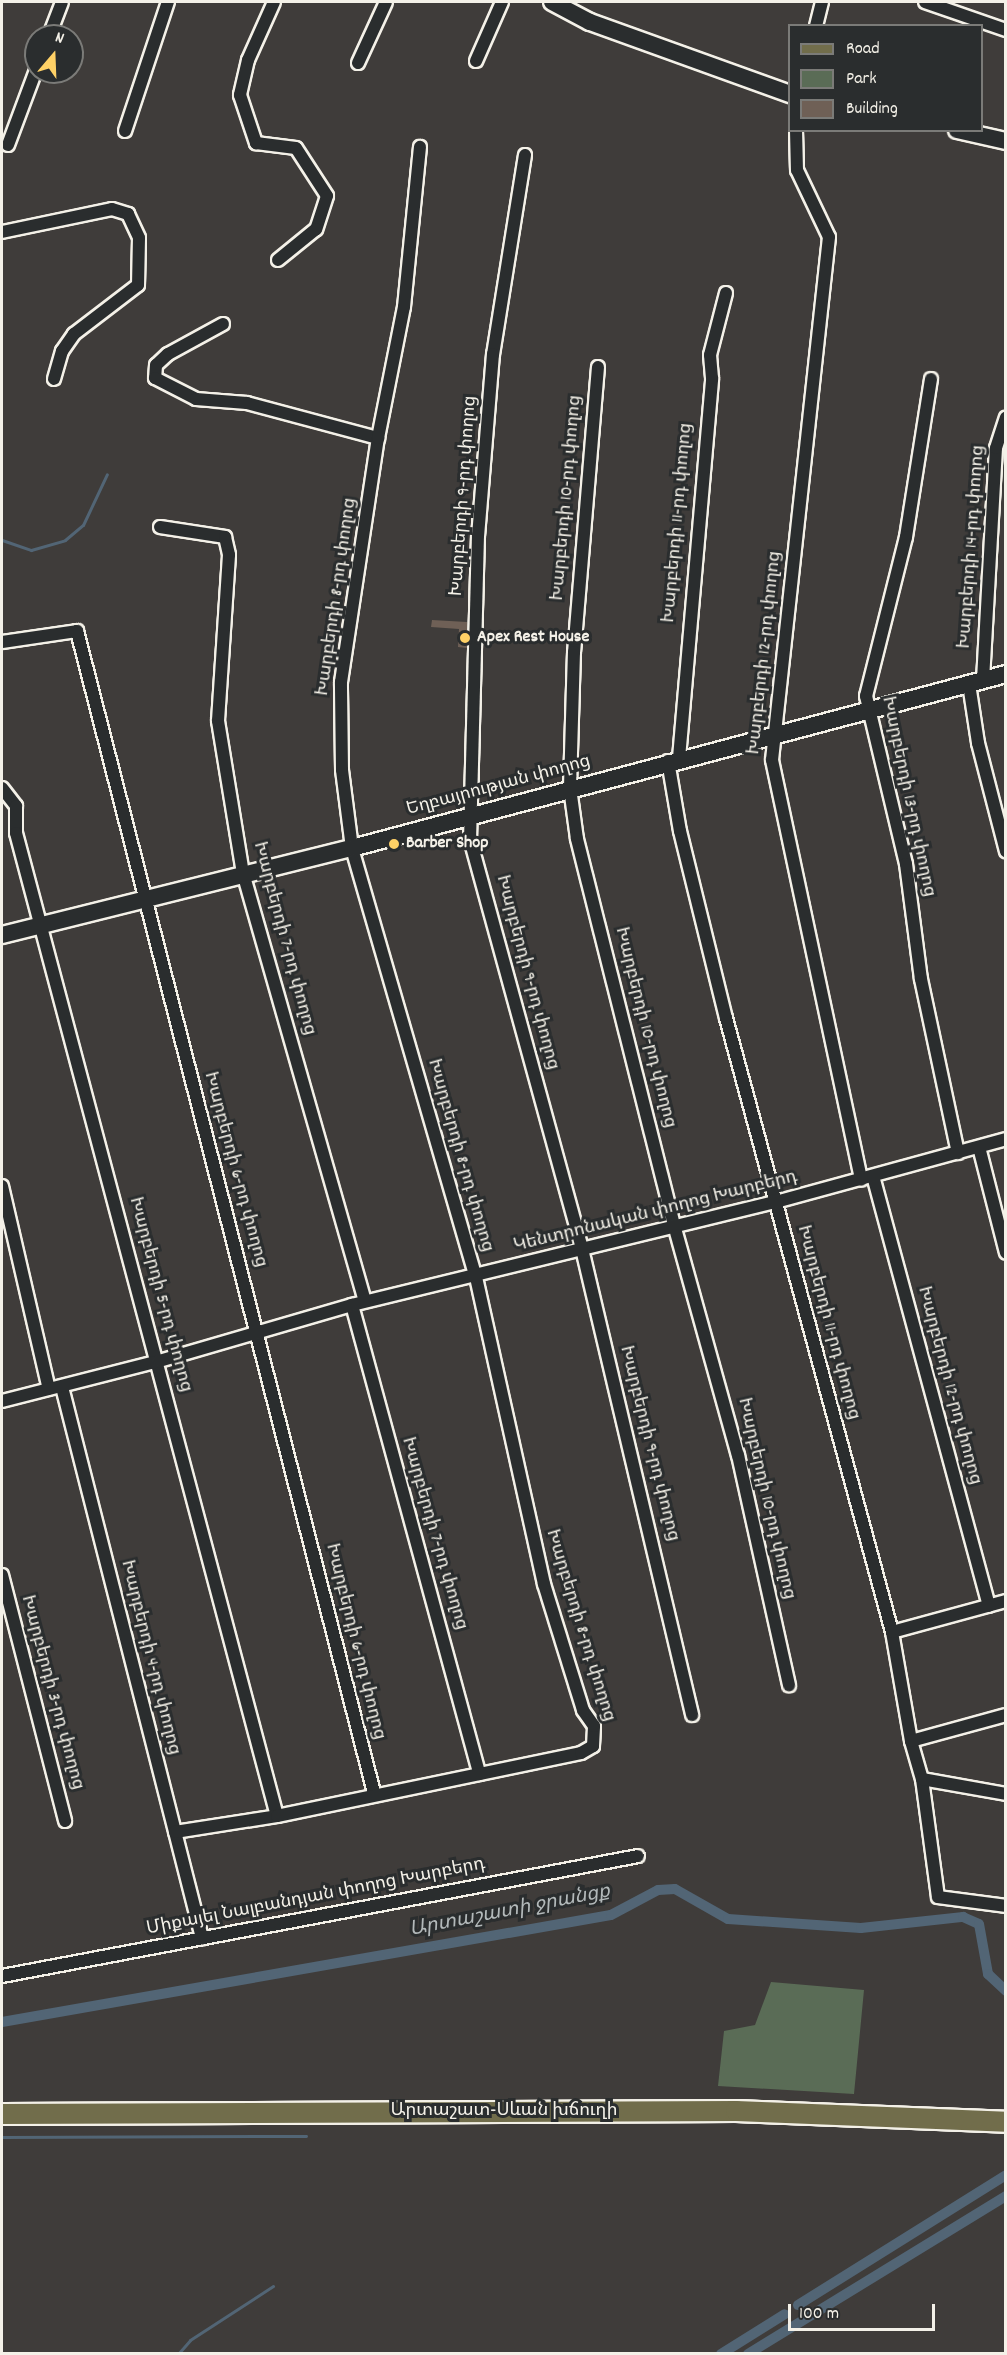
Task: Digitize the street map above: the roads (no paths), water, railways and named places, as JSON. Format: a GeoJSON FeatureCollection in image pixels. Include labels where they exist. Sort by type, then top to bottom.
{"type":"FeatureCollection","features":[{"type":"Feature","properties":{"kind":"main road","name":"Արտաշատ-Սևան խճուղի"},"geometry":{"type":"LineString","coordinates":[[2,2114],[736,2111],[1005,2122]]}},
{"type":"Feature","properties":{"kind":"street"},"geometry":{"type":"LineString","coordinates":[[54,24],[62,2]]}},
{"type":"Feature","properties":{"kind":"street"},"geometry":{"type":"LineString","coordinates":[[125,131],[168,2]]}},
{"type":"Feature","properties":{"kind":"street"},"geometry":{"type":"LineString","coordinates":[[274,2],[248,60],[240,95],[256,143],[296,148],[327,196],[316,229],[278,260]]}},
{"type":"Feature","properties":{"kind":"street"},"geometry":{"type":"LineString","coordinates":[[358,63],[386,2]]}},
{"type":"Feature","properties":{"kind":"street"},"geometry":{"type":"LineString","coordinates":[[476,61],[502,2]]}},
{"type":"Feature","properties":{"kind":"street"},"geometry":{"type":"LineString","coordinates":[[552,2],[590,22],[788,94]]}},
{"type":"Feature","properties":{"kind":"street"},"geometry":{"type":"LineString","coordinates":[[816,24],[822,2]]}},
{"type":"Feature","properties":{"kind":"street"},"geometry":{"type":"LineString","coordinates":[[926,2],[1005,30]]}},
{"type":"Feature","properties":{"kind":"street"},"geometry":{"type":"LineString","coordinates":[[8,145],[31,84]]}},
{"type":"Feature","properties":{"kind":"street","name":"Խարբերդի 12-րդ փողոց"},"geometry":{"type":"LineString","coordinates":[[796,132],[797,170],[829,237],[772,760],[867,1178],[989,1606]]}},
{"type":"Feature","properties":{"kind":"street"},"geometry":{"type":"LineString","coordinates":[[966,132],[1005,141]]}},
{"type":"Feature","properties":{"kind":"street","name":"Խարբերդի 8-րդ փողոց"},"geometry":{"type":"LineString","coordinates":[[175,1832],[277,1816],[374,1793],[582,1754],[593,1746],[594,1726],[583,1710],[544,1584],[476,1278],[352,848],[342,770],[341,682],[378,438],[404,308],[420,147]]}},
{"type":"Feature","properties":{"kind":"street","name":"Խարբերդի 9-րդ փողոց"},"geometry":{"type":"LineString","coordinates":[[525,154],[492,366],[478,535],[470,839],[582,1249],[692,1715]]}},
{"type":"Feature","properties":{"kind":"street"},"geometry":{"type":"LineString","coordinates":[[2,232],[112,208],[128,214],[139,237],[138,285],[74,334],[62,351],[54,379]]}},
{"type":"Feature","properties":{"kind":"street","name":"Խարբերդի 11-րդ փողոց"},"geometry":{"type":"LineString","coordinates":[[726,293],[710,355],[712,378],[674,759],[688,864],[892,1632],[910,1741],[922,1779],[938,1897],[1005,1905]]}},
{"type":"Feature","properties":{"kind":"street"},"geometry":{"type":"LineString","coordinates":[[223,324],[168,354],[156,365],[155,378],[196,399],[247,403],[378,438]]}},
{"type":"Feature","properties":{"kind":"street","name":"Խարբերդի 10-րդ փողոց"},"geometry":{"type":"LineString","coordinates":[[598,367],[575,640],[570,788],[577,839],[674,1226],[738,1455],[789,1685]]}},
{"type":"Feature","properties":{"kind":"street","name":"Խարբերդի 13-րդ փողոց"},"geometry":{"type":"LineString","coordinates":[[931,379],[906,537],[875,654],[867,709],[906,864],[921,979],[958,1153]]}},
{"type":"Feature","properties":{"kind":"street","name":"Խարբերդի 14-րդ փողոց"},"geometry":{"type":"LineString","coordinates":[[1005,418],[996,448],[976,682],[1005,851]]}},
{"type":"Feature","properties":{"kind":"street","name":"Խարբերդի 7-րդ փողոց"},"geometry":{"type":"LineString","coordinates":[[160,527],[225,537],[229,555],[218,721],[243,873],[365,1301]]}},
{"type":"Feature","properties":{"kind":"street","name":"Խարբերդի 6-րդ փողոց"},"geometry":{"type":"LineString","coordinates":[[2,642],[77,631],[143,898],[259,1334],[374,1793]]}},
{"type":"Feature","properties":{"kind":"street","name":"Եղբայրության փողոց"},"geometry":{"type":"LineString","coordinates":[[2,935],[243,873],[352,848],[674,759],[1005,674]]}},
{"type":"Feature","properties":{"kind":"street","name":"Խարբերդի 5-րդ փողոց"},"geometry":{"type":"LineString","coordinates":[[2,788],[16,806],[16,833],[43,924],[277,1816]]}},
{"type":"Feature","properties":{"kind":"street","name":"Կենտրոնական փողոց Խարբերդ"},"geometry":{"type":"LineString","coordinates":[[2,1401],[259,1334],[365,1301],[476,1278],[582,1249],[776,1202],[1005,1139]]}},
{"type":"Feature","properties":{"kind":"street"},"geometry":{"type":"LineString","coordinates":[[979,1147],[1005,1253]]}},
{"type":"Feature","properties":{"kind":"street","name":"Խարբերդի 4-րդ փողոց"},"geometry":{"type":"LineString","coordinates":[[2,1186],[202,1938]]}},
{"type":"Feature","properties":{"kind":"street","name":"Խարբերդի 7-րդ փողոց"},"geometry":{"type":"LineString","coordinates":[[352,1305],[480,1774]]}},
{"type":"Feature","properties":{"kind":"street","name":"Խարբերդի 3-րդ փողոց"},"geometry":{"type":"LineString","coordinates":[[2,1575],[65,1821]]}},
{"type":"Feature","properties":{"kind":"street"},"geometry":{"type":"LineString","coordinates":[[892,1632],[1005,1601]]}},
{"type":"Feature","properties":{"kind":"street"},"geometry":{"type":"LineString","coordinates":[[910,1741],[1005,1715]]}},
{"type":"Feature","properties":{"kind":"street"},"geometry":{"type":"LineString","coordinates":[[922,1779],[1005,1794]]}},
{"type":"Feature","properties":{"kind":"street","name":"Միքայել Նալբանդյան փողոց Խարբերդ"},"geometry":{"type":"LineString","coordinates":[[2,1976],[638,1856]]}},
{"type":"Feature","properties":{"kind":"waterway"},"geometry":{"type":"LineString","coordinates":[[2,540],[31,550],[65,540],[83,525],[107,474]]}},
{"type":"Feature","properties":{"kind":"waterway","name":"Արտաշատի ջրանցք"},"geometry":{"type":"LineString","coordinates":[[2,2022],[611,1915],[658,1890],[675,1889],[728,1919],[861,1928],[963,1917],[979,1924],[988,1974],[1006,1991]]}},
{"type":"Feature","properties":{"kind":"waterway"},"geometry":{"type":"LineString","coordinates":[[2,2137],[306,2136]]}},
{"type":"Feature","properties":{"kind":"waterway"},"geometry":{"type":"LineString","coordinates":[[798,2305],[1006,2175]]}},
{"type":"Feature","properties":{"kind":"waterway"},"geometry":{"type":"LineString","coordinates":[[748,2354],[1006,2196]]}},
{"type":"Feature","properties":{"kind":"waterway"},"geometry":{"type":"LineString","coordinates":[[178,2354],[190,2340],[273,2286]]}},
{"type":"Feature","properties":{"kind":"waterway"},"geometry":{"type":"LineString","coordinates":[[721,2354],[785,2314]]}},
{"type":"Feature","properties":{"kind":"place","name":"Apex Rest House"},"geometry":{"type":"Point","coordinates":[465,638]}},
{"type":"Feature","properties":{"kind":"place","name":"Barber Shop"},"geometry":{"type":"Point","coordinates":[394,844]}}]}
